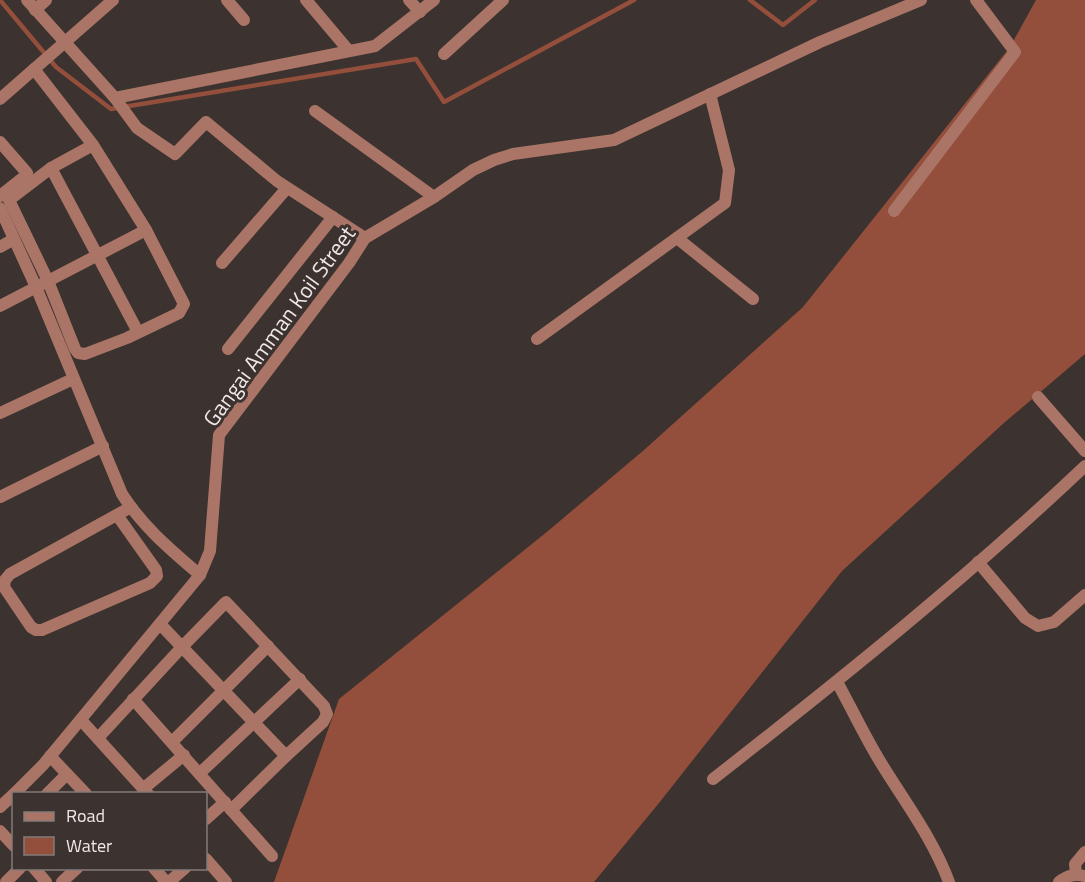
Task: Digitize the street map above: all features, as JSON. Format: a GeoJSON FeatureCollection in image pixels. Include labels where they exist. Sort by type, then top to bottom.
{"type":"FeatureCollection","features":[{"type":"Feature","properties":{"kind":"street"},"geometry":{"type":"LineString","coordinates":[[46,0],[31,5],[116,99],[137,128],[175,154],[206,122],[277,182],[365,238]]}},
{"type":"Feature","properties":{"kind":"street"},"geometry":{"type":"LineString","coordinates":[[0,99],[113,0]]}},
{"type":"Feature","properties":{"kind":"street"},"geometry":{"type":"LineString","coordinates":[[227,0],[244,20]]}},
{"type":"Feature","properties":{"kind":"street"},"geometry":{"type":"LineString","coordinates":[[306,0],[349,51]]}},
{"type":"Feature","properties":{"kind":"street"},"geometry":{"type":"LineString","coordinates":[[409,0],[420,12]]}},
{"type":"Feature","properties":{"kind":"street"},"geometry":{"type":"LineString","coordinates":[[116,99],[375,46],[434,0]]}},
{"type":"Feature","properties":{"kind":"street"},"geometry":{"type":"LineString","coordinates":[[444,54],[503,0]]}},
{"type":"Feature","properties":{"kind":"street","name":"Gangai Amman Koil Street"},"geometry":{"type":"LineString","coordinates":[[16,792],[81,720],[200,574],[210,551],[219,435],[349,263],[365,238],[434,197],[473,170],[494,160],[513,154],[614,140],[820,42],[921,0]]}},
{"type":"Feature","properties":{"kind":"street"},"geometry":{"type":"LineString","coordinates":[[894,211],[1015,52],[976,0]]}},
{"type":"Feature","properties":{"kind":"street"},"geometry":{"type":"LineString","coordinates":[[39,65],[93,145],[146,230],[184,304],[179,313],[85,354],[78,353],[48,281],[9,200],[51,168],[93,145]]}},
{"type":"Feature","properties":{"kind":"street"},"geometry":{"type":"LineString","coordinates":[[537,339],[725,203],[729,170],[710,94]]}},
{"type":"Feature","properties":{"kind":"street"},"geometry":{"type":"LineString","coordinates":[[315,111],[434,197]]}},
{"type":"Feature","properties":{"kind":"street"},"geometry":{"type":"LineString","coordinates":[[0,142],[27,173],[0,196]]}},
{"type":"Feature","properties":{"kind":"street"},"geometry":{"type":"LineString","coordinates":[[51,168],[138,332]]}},
{"type":"Feature","properties":{"kind":"street"},"geometry":{"type":"LineString","coordinates":[[222,263],[287,188]]}},
{"type":"Feature","properties":{"kind":"street"},"geometry":{"type":"LineString","coordinates":[[0,208],[128,504],[154,535],[200,574]]}},
{"type":"Feature","properties":{"kind":"street"},"geometry":{"type":"LineString","coordinates":[[228,349],[333,217]]}},
{"type":"Feature","properties":{"kind":"street"},"geometry":{"type":"LineString","coordinates":[[0,306],[146,230]]}},
{"type":"Feature","properties":{"kind":"street"},"geometry":{"type":"LineString","coordinates":[[677,238],[753,299]]}},
{"type":"Feature","properties":{"kind":"street"},"geometry":{"type":"LineString","coordinates":[[0,247],[14,239]]}},
{"type":"Feature","properties":{"kind":"street"},"geometry":{"type":"LineString","coordinates":[[0,413],[73,379]]}},
{"type":"Feature","properties":{"kind":"street"},"geometry":{"type":"LineString","coordinates":[[1038,397],[1085,451]]}},
{"type":"Feature","properties":{"kind":"street"},"geometry":{"type":"LineString","coordinates":[[0,497],[103,446]]}},
{"type":"Feature","properties":{"kind":"street"},"geometry":{"type":"LineString","coordinates":[[713,779],[837,682],[1036,512],[1085,465]]}},
{"type":"Feature","properties":{"kind":"street"},"geometry":{"type":"LineString","coordinates":[[117,515],[156,570],[157,576],[150,583],[42,630],[31,627],[4,587],[5,580],[10,574],[117,515],[128,504]]}},
{"type":"Feature","properties":{"kind":"street"},"geometry":{"type":"LineString","coordinates":[[0,568],[128,504]]}},
{"type":"Feature","properties":{"kind":"street"},"geometry":{"type":"LineString","coordinates":[[978,562],[1024,618],[1038,626],[1054,622],[1085,595]]}},
{"type":"Feature","properties":{"kind":"street"},"geometry":{"type":"LineString","coordinates":[[98,738],[225,602],[300,679],[324,706],[327,714],[323,722],[286,756],[228,806],[207,818]]}},
{"type":"Feature","properties":{"kind":"street"},"geometry":{"type":"LineString","coordinates":[[160,624],[286,756]]}},
{"type":"Feature","properties":{"kind":"street"},"geometry":{"type":"LineString","coordinates":[[172,742],[268,646]]}},
{"type":"Feature","properties":{"kind":"street"},"geometry":{"type":"LineString","coordinates":[[200,773],[300,679]]}},
{"type":"Feature","properties":{"kind":"street"},"geometry":{"type":"LineString","coordinates":[[837,682],[879,760],[929,838],[941,860],[949,882]]}},
{"type":"Feature","properties":{"kind":"street"},"geometry":{"type":"LineString","coordinates":[[133,699],[272,856]]}},
{"type":"Feature","properties":{"kind":"street"},"geometry":{"type":"LineString","coordinates":[[81,720],[146,791],[184,755]]}},
{"type":"Feature","properties":{"kind":"street"},"geometry":{"type":"LineString","coordinates":[[50,756],[84,792]]}},
{"type":"Feature","properties":{"kind":"street"},"geometry":{"type":"LineString","coordinates":[[49,792],[67,774]]}},
{"type":"Feature","properties":{"kind":"street","name":"Gangai Amman Koil Street"},"geometry":{"type":"LineString","coordinates":[[0,807],[12,796]]}},
{"type":"Feature","properties":{"kind":"street"},"geometry":{"type":"LineString","coordinates":[[1059,882],[1066,876],[1080,875],[1075,864],[1085,852]]}},
{"type":"Feature","properties":{"kind":"street"},"geometry":{"type":"LineString","coordinates":[[207,860],[226,882]]}},
{"type":"Feature","properties":{"kind":"street"},"geometry":{"type":"LineString","coordinates":[[6,882],[18,870]]}},
{"type":"Feature","properties":{"kind":"street"},"geometry":{"type":"LineString","coordinates":[[36,870],[46,882]]}},
{"type":"Feature","properties":{"kind":"street"},"geometry":{"type":"LineString","coordinates":[[62,882],[75,870]]}},
{"type":"Feature","properties":{"kind":"street"},"geometry":{"type":"LineString","coordinates":[[156,870],[168,882],[183,870]]}},
{"type":"Feature","properties":{"kind":"water"},"geometry":{"type":"Polygon","coordinates":[[[1036,0],[1085,0],[1085,354],[1005,422],[842,571],[594,882],[274,882],[339,699],[548,531],[644,450],[803,307],[1010,47],[1036,0]]]}},
{"type":"Feature","properties":{"kind":"waterway"},"geometry":{"type":"LineString","coordinates":[[0,0],[56,67],[111,109],[416,59],[444,102],[634,0]]}},
{"type":"Feature","properties":{"kind":"waterway"},"geometry":{"type":"LineString","coordinates":[[750,0],[783,25],[815,0]]}}]}
